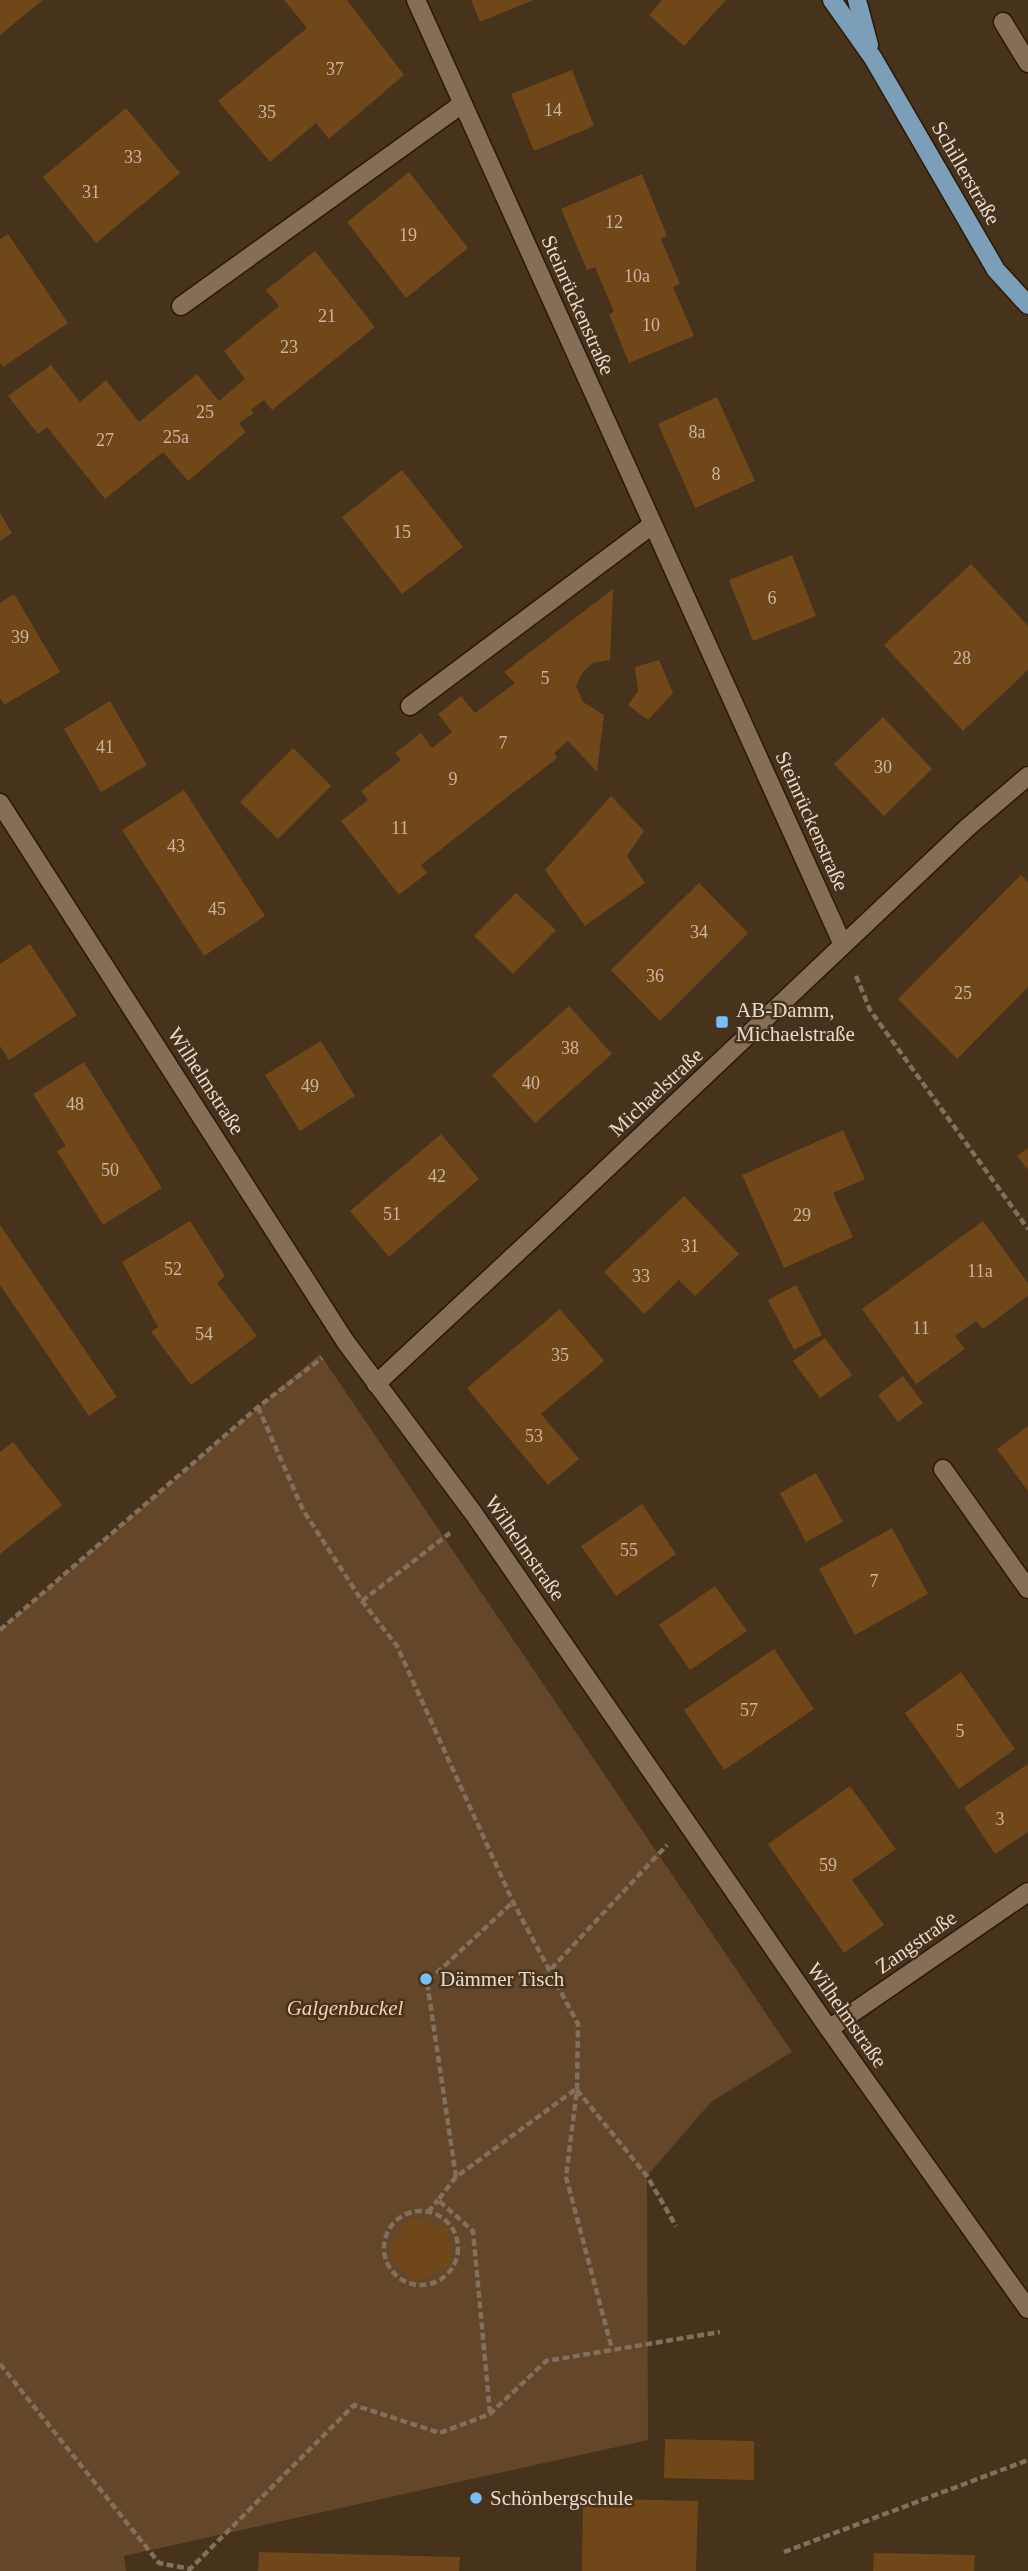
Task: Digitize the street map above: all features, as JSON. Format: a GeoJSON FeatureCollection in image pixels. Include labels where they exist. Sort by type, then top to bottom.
{"type":"FeatureCollection","features":[{"type":"Feature","properties":{"kind":"main road","name":"Schillerstraße"},"geometry":{"type":"LineString","coordinates":[[832,0],[873,58],[996,270],[1028,304]]}},
{"type":"Feature","properties":{"kind":"main road","name":"Schillerstraße"},"geometry":{"type":"LineString","coordinates":[[857,0],[873,58]]}},
{"type":"Feature","properties":{"kind":"street","name":"Steinrückenstraße"},"geometry":{"type":"LineString","coordinates":[[416,0],[843,945]]}},
{"type":"Feature","properties":{"kind":"street"},"geometry":{"type":"LineString","coordinates":[[1003,22],[1028,63]]}},
{"type":"Feature","properties":{"kind":"street"},"geometry":{"type":"LineString","coordinates":[[181,306],[462,104]]}},
{"type":"Feature","properties":{"kind":"street"},"geometry":{"type":"LineString","coordinates":[[410,706],[652,525]]}},
{"type":"Feature","properties":{"kind":"street","name":"Michaelstraße"},"geometry":{"type":"LineString","coordinates":[[376,1384],[968,827],[1028,776]]}},
{"type":"Feature","properties":{"kind":"street","name":"Wilhelmstraße"},"geometry":{"type":"LineString","coordinates":[[0,803],[345,1340],[474,1514],[829,2029],[1028,2309]]}},
{"type":"Feature","properties":{"kind":"street"},"geometry":{"type":"LineString","coordinates":[[943,1469],[1028,1589]]}},
{"type":"Feature","properties":{"kind":"street","name":"Zangstraße"},"geometry":{"type":"LineString","coordinates":[[829,2029],[1028,1892]]}},
{"type":"Feature","properties":{"kind":"path"},"geometry":{"type":"LineString","coordinates":[[843,945],[870,1010],[1028,1229]]}},
{"type":"Feature","properties":{"kind":"path"},"geometry":{"type":"LineString","coordinates":[[0,1630],[258,1407],[345,1340]]}},
{"type":"Feature","properties":{"kind":"path"},"geometry":{"type":"LineString","coordinates":[[258,1407],[303,1510],[362,1601],[397,1647],[513,1902],[578,2024],[577,2089],[566,2177],[612,2349]]}},
{"type":"Feature","properties":{"kind":"path"},"geometry":{"type":"LineString","coordinates":[[362,1601],[474,1514]]}},
{"type":"Feature","properties":{"kind":"path"},"geometry":{"type":"LineString","coordinates":[[551,1969],[687,1824]]}},
{"type":"Feature","properties":{"kind":"path"},"geometry":{"type":"LineString","coordinates":[[456,2177],[427,1982],[513,1902]]}},
{"type":"Feature","properties":{"kind":"path"},"geometry":{"type":"LineString","coordinates":[[428,2212],[449,2223],[458,2245],[453,2268],[435,2283],[422,2286],[399,2278],[390,2269],[385,2258],[384,2245],[394,2223],[403,2215],[428,2212],[456,2177],[577,2089]]}},
{"type":"Feature","properties":{"kind":"path"},"geometry":{"type":"LineString","coordinates":[[577,2089],[647,2176],[676,2226]]}},
{"type":"Feature","properties":{"kind":"path"},"geometry":{"type":"LineString","coordinates":[[438,2200],[472,2231],[490,2414]]}},
{"type":"Feature","properties":{"kind":"path"},"geometry":{"type":"LineString","coordinates":[[0,2364],[159,2563],[190,2569],[354,2405],[440,2434],[490,2414],[546,2361],[720,2332]]}},
{"type":"Feature","properties":{"kind":"path"},"geometry":{"type":"LineString","coordinates":[[784,2552],[1028,2460]]}},
{"type":"Feature","properties":{"kind":"green space","name":"Galgenbuckel"},"geometry":{"type":"Polygon","coordinates":[[[320,1354],[792,2052],[711,2102],[647,2176],[648,2440],[124,2556],[126,2571],[0,2571],[0,1630],[320,1354]]]}},
{"type":"Feature","properties":{"kind":"building"},"geometry":{"type":"Polygon","coordinates":[[[0,0],[43,0],[0,35],[0,0]]]}},
{"type":"Feature","properties":{"kind":"building"},"geometry":{"type":"Polygon","coordinates":[[[284,0],[347,0],[404,75],[329,139],[316,123],[270,162],[218,101],[307,28],[284,0]]]}},
{"type":"Feature","properties":{"kind":"building"},"geometry":{"type":"Polygon","coordinates":[[[471,0],[533,0],[480,22],[471,0]]]}},
{"type":"Feature","properties":{"kind":"building"},"geometry":{"type":"Polygon","coordinates":[[[662,0],[726,0],[684,46],[649,15],[662,0]]]}},
{"type":"Feature","properties":{"kind":"building"},"geometry":{"type":"Polygon","coordinates":[[[572,70],[594,126],[534,151],[511,94],[572,70]]]}},
{"type":"Feature","properties":{"kind":"building"},"geometry":{"type":"Polygon","coordinates":[[[126,108],[180,173],[96,243],[43,177],[126,108]]]}},
{"type":"Feature","properties":{"kind":"building"},"geometry":{"type":"Polygon","coordinates":[[[409,172],[468,248],[406,298],[347,222],[409,172]]]}},
{"type":"Feature","properties":{"kind":"building"},"geometry":{"type":"Polygon","coordinates":[[[642,174],[667,236],[661,239],[680,284],[673,287],[694,336],[629,363],[609,314],[614,312],[595,267],[587,270],[561,209],[642,174]]]}},
{"type":"Feature","properties":{"kind":"building"},"geometry":{"type":"Polygon","coordinates":[[[8,234],[68,323],[3,367],[0,363],[0,239],[8,234]]]}},
{"type":"Feature","properties":{"kind":"building"},"geometry":{"type":"Polygon","coordinates":[[[315,251],[375,327],[272,410],[264,400],[251,410],[254,413],[239,423],[246,432],[188,481],[163,452],[105,499],[47,427],[38,434],[8,396],[51,365],[80,402],[106,380],[139,422],[197,374],[219,401],[245,379],[224,351],[279,306],[266,290],[315,251]]]}},
{"type":"Feature","properties":{"kind":"building"},"geometry":{"type":"Polygon","coordinates":[[[717,397],[755,481],[695,508],[658,424],[717,397]]]}},
{"type":"Feature","properties":{"kind":"building"},"geometry":{"type":"Polygon","coordinates":[[[402,470],[463,547],[402,594],[342,517],[402,470]]]}},
{"type":"Feature","properties":{"kind":"building"},"geometry":{"type":"Polygon","coordinates":[[[0,513],[12,533],[0,541],[0,513]]]}},
{"type":"Feature","properties":{"kind":"building"},"geometry":{"type":"Polygon","coordinates":[[[792,555],[816,616],[753,641],[729,580],[792,555]]]}},
{"type":"Feature","properties":{"kind":"building"},"geometry":{"type":"Polygon","coordinates":[[[971,564],[1028,626],[1028,670],[963,731],[884,645],[971,564]]]}},
{"type":"Feature","properties":{"kind":"building"},"geometry":{"type":"Polygon","coordinates":[[[613,589],[610,660],[593,663],[582,673],[576,686],[583,702],[604,715],[597,772],[568,741],[554,753],[557,758],[421,865],[427,873],[399,895],[341,821],[368,800],[361,791],[401,760],[395,753],[421,733],[432,748],[452,732],[438,714],[461,696],[475,713],[515,683],[504,672],[613,589]]]}},
{"type":"Feature","properties":{"kind":"building"},"geometry":{"type":"Polygon","coordinates":[[[14,594],[60,672],[4,705],[0,698],[0,603],[14,594]]]}},
{"type":"Feature","properties":{"kind":"building"},"geometry":{"type":"Polygon","coordinates":[[[659,660],[673,693],[648,720],[628,705],[638,691],[635,667],[659,660]]]}},
{"type":"Feature","properties":{"kind":"building"},"geometry":{"type":"Polygon","coordinates":[[[110,701],[147,765],[101,792],[64,729],[110,701]]]}},
{"type":"Feature","properties":{"kind":"building"},"geometry":{"type":"Polygon","coordinates":[[[883,717],[932,769],[884,816],[834,764],[883,717]]]}},
{"type":"Feature","properties":{"kind":"building"},"geometry":{"type":"Polygon","coordinates":[[[293,748],[331,786],[278,839],[240,802],[293,748]]]}},
{"type":"Feature","properties":{"kind":"building"},"geometry":{"type":"Polygon","coordinates":[[[184,790],[265,916],[204,956],[122,830],[184,790]]]}},
{"type":"Feature","properties":{"kind":"building"},"geometry":{"type":"Polygon","coordinates":[[[611,796],[644,831],[627,856],[645,883],[585,926],[545,870],[611,796]]]}},
{"type":"Feature","properties":{"kind":"building"},"geometry":{"type":"Polygon","coordinates":[[[1021,875],[1028,882],[1028,987],[957,1059],[898,999],[1021,875]]]}},
{"type":"Feature","properties":{"kind":"building"},"geometry":{"type":"Polygon","coordinates":[[[699,883],[748,933],[660,1021],[611,970],[699,883]]]}},
{"type":"Feature","properties":{"kind":"building"},"geometry":{"type":"Polygon","coordinates":[[[516,893],[556,930],[513,974],[474,936],[516,893]]]}},
{"type":"Feature","properties":{"kind":"building"},"geometry":{"type":"Polygon","coordinates":[[[30,944],[77,1015],[9,1060],[0,1046],[0,964],[30,944]]]}},
{"type":"Feature","properties":{"kind":"building"},"geometry":{"type":"Polygon","coordinates":[[[569,1006],[612,1054],[535,1123],[492,1075],[569,1006]]]}},
{"type":"Feature","properties":{"kind":"building"},"geometry":{"type":"Polygon","coordinates":[[[321,1041],[355,1096],[300,1131],[265,1075],[321,1041]]]}},
{"type":"Feature","properties":{"kind":"building"},"geometry":{"type":"Polygon","coordinates":[[[84,1062],[162,1188],[103,1225],[57,1151],[66,1146],[33,1094],[84,1062]]]}},
{"type":"Feature","properties":{"kind":"building"},"geometry":{"type":"Polygon","coordinates":[[[843,1130],[865,1179],[833,1193],[853,1237],[784,1268],[742,1175],[843,1130]]]}},
{"type":"Feature","properties":{"kind":"building"},"geometry":{"type":"Polygon","coordinates":[[[441,1134],[479,1179],[389,1257],[350,1211],[441,1134]]]}},
{"type":"Feature","properties":{"kind":"building"},"geometry":{"type":"Polygon","coordinates":[[[1028,1148],[1028,1170],[1017,1156],[1028,1148]]]}},
{"type":"Feature","properties":{"kind":"building"},"geometry":{"type":"Polygon","coordinates":[[[684,1196],[739,1254],[695,1296],[679,1280],[644,1314],[604,1272],[684,1196]]]}},
{"type":"Feature","properties":{"kind":"building"},"geometry":{"type":"Polygon","coordinates":[[[190,1221],[225,1276],[217,1283],[257,1336],[191,1385],[151,1332],[158,1327],[122,1262],[190,1221]]]}},
{"type":"Feature","properties":{"kind":"building"},"geometry":{"type":"Polygon","coordinates":[[[983,1221],[1028,1283],[1028,1296],[983,1329],[976,1321],[955,1336],[965,1349],[916,1384],[862,1309],[983,1221]]]}},
{"type":"Feature","properties":{"kind":"building"},"geometry":{"type":"Polygon","coordinates":[[[0,1225],[117,1397],[89,1416],[0,1285],[0,1225]]]}},
{"type":"Feature","properties":{"kind":"building"},"geometry":{"type":"Polygon","coordinates":[[[796,1285],[822,1335],[794,1350],[768,1300],[796,1285]]]}},
{"type":"Feature","properties":{"kind":"building"},"geometry":{"type":"Polygon","coordinates":[[[560,1309],[604,1361],[541,1414],[579,1459],[548,1485],[467,1388],[560,1309]]]}},
{"type":"Feature","properties":{"kind":"building"},"geometry":{"type":"Polygon","coordinates":[[[825,1338],[852,1375],[820,1398],[793,1361],[825,1338]]]}},
{"type":"Feature","properties":{"kind":"building"},"geometry":{"type":"Polygon","coordinates":[[[903,1376],[923,1403],[898,1422],[878,1395],[903,1376]]]}},
{"type":"Feature","properties":{"kind":"building"},"geometry":{"type":"Polygon","coordinates":[[[1028,1426],[1028,1491],[997,1449],[1028,1426]]]}},
{"type":"Feature","properties":{"kind":"building"},"geometry":{"type":"Polygon","coordinates":[[[13,1442],[62,1505],[0,1554],[0,1452],[13,1442]]]}},
{"type":"Feature","properties":{"kind":"building"},"geometry":{"type":"Polygon","coordinates":[[[816,1473],[843,1522],[806,1542],[780,1493],[816,1473]]]}},
{"type":"Feature","properties":{"kind":"building"},"geometry":{"type":"Polygon","coordinates":[[[642,1504],[676,1554],[616,1596],[581,1546],[642,1504]]]}},
{"type":"Feature","properties":{"kind":"building"},"geometry":{"type":"Polygon","coordinates":[[[892,1528],[928,1594],[855,1635],[819,1569],[892,1528]]]}},
{"type":"Feature","properties":{"kind":"building"},"geometry":{"type":"Polygon","coordinates":[[[715,1586],[747,1631],[690,1670],[659,1625],[715,1586]]]}},
{"type":"Feature","properties":{"kind":"building"},"geometry":{"type":"Polygon","coordinates":[[[774,1649],[814,1709],[724,1770],[684,1710],[774,1649]]]}},
{"type":"Feature","properties":{"kind":"building"},"geometry":{"type":"Polygon","coordinates":[[[961,1672],[1015,1749],[959,1789],[905,1713],[961,1672]]]}},
{"type":"Feature","properties":{"kind":"building"},"geometry":{"type":"Polygon","coordinates":[[[1028,1764],[1028,1832],[995,1854],[964,1807],[1028,1764]]]}},
{"type":"Feature","properties":{"kind":"building"},"geometry":{"type":"Polygon","coordinates":[[[850,1786],[896,1849],[852,1880],[884,1925],[844,1953],[768,1844],[850,1786]]]}},
{"type":"Feature","properties":{"kind":"building"},"geometry":{"type":"Polygon","coordinates":[[[410,2218],[448,2228],[451,2265],[414,2283],[388,2252],[410,2218]]]}},
{"type":"Feature","properties":{"kind":"building"},"geometry":{"type":"Polygon","coordinates":[[[665,2439],[754,2441],[754,2480],[664,2478],[665,2439]]]}},
{"type":"Feature","properties":{"kind":"building"},"geometry":{"type":"Polygon","coordinates":[[[583,2498],[698,2501],[696,2571],[582,2571],[583,2498]]]}},
{"type":"Feature","properties":{"kind":"building"},"geometry":{"type":"Polygon","coordinates":[[[259,2552],[460,2557],[459,2571],[258,2571],[259,2552]]]}},
{"type":"Feature","properties":{"kind":"building"},"geometry":{"type":"Polygon","coordinates":[[[874,2553],[975,2555],[974,2571],[873,2571],[874,2553]]]}},
{"type":"Feature","properties":{"kind":"place","name":"AB-Damm, Michaelstraße"},"geometry":{"type":"Point","coordinates":[722,1022]}},
{"type":"Feature","properties":{"kind":"place","name":"Dämmer Tisch"},"geometry":{"type":"Point","coordinates":[426,1979]}},
{"type":"Feature","properties":{"kind":"place","name":"Schönbergschule"},"geometry":{"type":"Point","coordinates":[476,2498]}}]}
